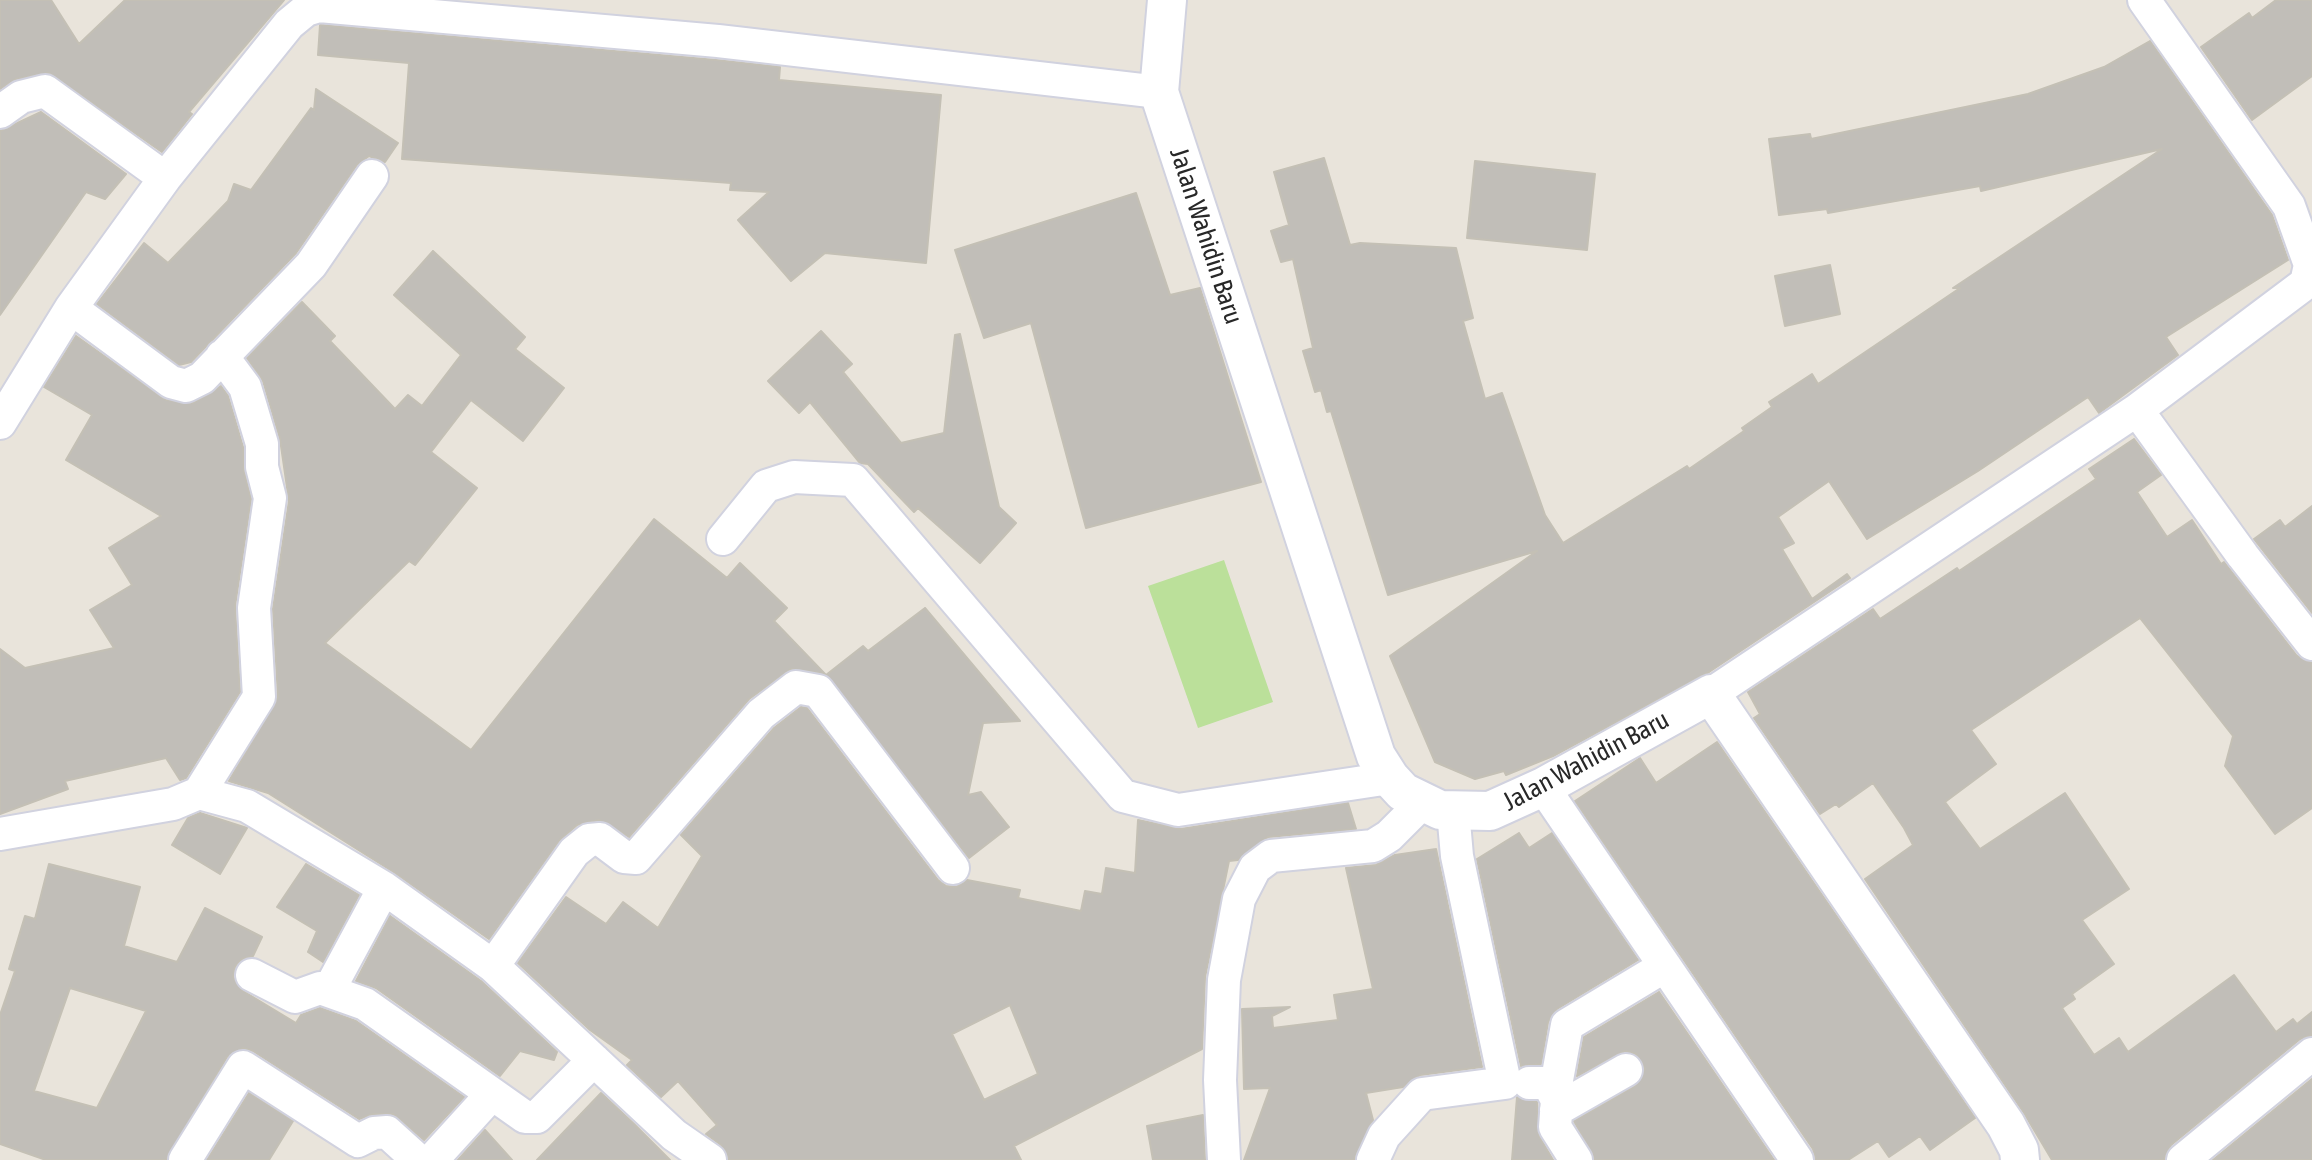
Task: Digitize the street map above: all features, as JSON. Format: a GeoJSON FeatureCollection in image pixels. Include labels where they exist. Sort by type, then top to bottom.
{"type":"FeatureCollection","features":[{"type":"Feature","properties":{"kind":"street"},"geometry":{"type":"LineString","coordinates":[[0,423],[71,308],[165,178],[296,17],[306,10],[333,4],[718,41],[1159,92],[1167,0]]}},
{"type":"Feature","properties":{"kind":"street"},"geometry":{"type":"LineString","coordinates":[[2020,1160],[2019,1150],[2006,1125],[1711,694],[2137,410],[2306,283],[2310,265],[2289,206],[2144,0]]}},
{"type":"Feature","properties":{"kind":"street"},"geometry":{"type":"LineString","coordinates":[[0,112],[21,97],[45,91],[165,178]]}},
{"type":"Feature","properties":{"kind":"street","name":"Jalan Wahidin Baru"},"geometry":{"type":"LineString","coordinates":[[1159,92],[1376,756],[1390,778],[1403,792],[1438,807],[1490,811],[1543,787],[1711,694]]}},
{"type":"Feature","properties":{"kind":"street"},"geometry":{"type":"LineString","coordinates":[[71,308],[171,382],[186,386],[202,378],[311,265],[372,176]]}},
{"type":"Feature","properties":{"kind":"street"},"geometry":{"type":"LineString","coordinates":[[0,834],[173,804],[199,793],[259,697],[254,608],[270,498],[262,467],[262,444],[249,398],[245,387],[222,356]]}},
{"type":"Feature","properties":{"kind":"street"},"geometry":{"type":"LineString","coordinates":[[2137,410],[2243,556],[2312,644]]}},
{"type":"Feature","properties":{"kind":"street"},"geometry":{"type":"LineString","coordinates":[[723,539],[766,486],[794,477],[853,480],[1123,796],[1178,810],[1390,778]]}},
{"type":"Feature","properties":{"kind":"street"},"geometry":{"type":"LineString","coordinates":[[493,966],[574,852],[589,840],[600,839],[624,857],[636,858],[761,714],[796,687],[818,691],[953,868]]}},
{"type":"Feature","properties":{"kind":"street"},"geometry":{"type":"LineString","coordinates":[[1543,787],[1797,1160]]}},
{"type":"Feature","properties":{"kind":"street"},"geometry":{"type":"LineString","coordinates":[[199,793],[247,806],[384,888],[493,966],[674,1135],[710,1160]]}},
{"type":"Feature","properties":{"kind":"street"},"geometry":{"type":"LineString","coordinates":[[1224,1160],[1220,1080],[1224,980],[1239,899],[1255,868],[1271,856],[1373,846],[1438,807],[1457,856],[1505,1083]]}},
{"type":"Feature","properties":{"kind":"street"},"geometry":{"type":"LineString","coordinates":[[329,990],[384,888]]}},
{"type":"Feature","properties":{"kind":"street"},"geometry":{"type":"LineString","coordinates":[[1576,1160],[1555,1127],[1552,1096],[1567,1025],[1665,966]]}},
{"type":"Feature","properties":{"kind":"street"},"geometry":{"type":"LineString","coordinates":[[252,975],[295,997],[320,988],[365,1004],[525,1117],[537,1117],[594,1060]]}},
{"type":"Feature","properties":{"kind":"street"},"geometry":{"type":"LineString","coordinates":[[2183,1160],[2312,1054]]}},
{"type":"Feature","properties":{"kind":"street"},"geometry":{"type":"LineString","coordinates":[[185,1160],[243,1067],[358,1141],[374,1133],[387,1132],[418,1160]]}},
{"type":"Feature","properties":{"kind":"street"},"geometry":{"type":"LineString","coordinates":[[1373,1160],[1384,1136],[1422,1094],[1505,1083],[1552,1096],[1626,1070]]}},
{"type":"Feature","properties":{"kind":"street"},"geometry":{"type":"LineString","coordinates":[[432,1160],[492,1094]]}},
{"type":"Feature","properties":{"kind":"green space"},"geometry":{"type":"Polygon","coordinates":[[[1224,560],[1273,702],[1198,728],[1148,586],[1224,560]]]}},
{"type":"Feature","properties":{"kind":"building"},"geometry":{"type":"Polygon","coordinates":[[[0,0],[51,0],[79,44],[125,0],[284,0],[189,112],[192,114],[162,152],[49,73],[16,79],[0,89],[0,0]]]}},
{"type":"Feature","properties":{"kind":"building"},"geometry":{"type":"Polygon","coordinates":[[[2276,0],[2312,0],[2312,76],[2252,120],[2201,47],[2249,13],[2252,18],[2276,0]]]}},
{"type":"Feature","properties":{"kind":"building"},"geometry":{"type":"Polygon","coordinates":[[[320,25],[780,67],[779,80],[941,95],[926,263],[825,253],[791,281],[738,220],[769,192],[730,190],[731,183],[402,159],[409,63],[318,55],[320,25]]]}},
{"type":"Feature","properties":{"kind":"building"},"geometry":{"type":"Polygon","coordinates":[[[2150,41],[2272,215],[2288,260],[2166,337],[2178,355],[2099,413],[2088,397],[1978,471],[1867,539],[1829,481],[1778,517],[1794,543],[1782,549],[1812,599],[1847,574],[1850,578],[1709,672],[1553,756],[1506,775],[1504,771],[1475,779],[1435,762],[1390,656],[1537,551],[1388,595],[1331,411],[1327,412],[1321,390],[1315,392],[1303,351],[1313,348],[1293,259],[1281,262],[1271,231],[1289,225],[1274,172],[1324,158],[1350,245],[1456,248],[1473,318],[1463,321],[1485,399],[1502,393],[1545,515],[1563,543],[1687,466],[1689,469],[1744,431],[1742,428],[1772,407],[1769,402],[1812,374],[1818,384],[1960,288],[1953,288],[2162,149],[1981,191],[1980,186],[1828,213],[1827,209],[1779,215],[1769,139],[1810,134],[1811,139],[2028,94],[2104,67],[2150,41]]]}},
{"type":"Feature","properties":{"kind":"building"},"geometry":{"type":"Polygon","coordinates":[[[316,89],[398,143],[385,162],[369,156],[357,165],[296,253],[191,362],[179,365],[97,304],[144,243],[168,263],[228,201],[234,184],[251,190],[311,108],[314,110],[316,89]]]}},
{"type":"Feature","properties":{"kind":"building"},"geometry":{"type":"Polygon","coordinates":[[[41,112],[126,174],[105,199],[86,192],[0,315],[0,131],[41,112]]]}},
{"type":"Feature","properties":{"kind":"building"},"geometry":{"type":"Polygon","coordinates":[[[1475,161],[1595,174],[1587,250],[1467,238],[1475,161]]]}},
{"type":"Feature","properties":{"kind":"building"},"geometry":{"type":"Polygon","coordinates":[[[1136,193],[1170,295],[1200,288],[1261,482],[1086,528],[1031,323],[984,338],[955,250],[1136,193]]]}},
{"type":"Feature","properties":{"kind":"building"},"geometry":{"type":"Polygon","coordinates":[[[433,251],[525,337],[515,349],[564,388],[523,441],[471,400],[431,452],[477,488],[415,565],[409,561],[325,643],[471,750],[654,519],[727,578],[740,563],[787,608],[774,621],[825,674],[791,669],[749,699],[629,837],[599,820],[577,825],[559,841],[489,939],[395,873],[268,793],[229,781],[278,697],[273,609],[289,501],[280,439],[263,381],[247,358],[302,302],[335,336],[330,341],[395,409],[408,395],[422,406],[461,355],[394,295],[433,251]]]}},
{"type":"Feature","properties":{"kind":"building"},"geometry":{"type":"Polygon","coordinates":[[[1830,265],[1840,314],[1785,326],[1775,276],[1830,265]]]}},
{"type":"Feature","properties":{"kind":"building"},"geometry":{"type":"Polygon","coordinates":[[[821,331],[852,364],[843,372],[901,443],[944,433],[955,335],[960,334],[999,507],[1016,523],[980,563],[918,508],[914,512],[868,464],[860,463],[810,402],[799,413],[768,381],[821,331]]]}},
{"type":"Feature","properties":{"kind":"building"},"geometry":{"type":"Polygon","coordinates":[[[76,336],[166,400],[193,403],[221,386],[228,396],[243,447],[244,471],[251,499],[235,606],[240,692],[186,778],[180,780],[166,758],[65,781],[68,789],[0,814],[0,649],[25,668],[114,648],[90,610],[132,585],[109,548],[161,516],[66,460],[92,415],[44,387],[76,336]]]}},
{"type":"Feature","properties":{"kind":"building"},"geometry":{"type":"Polygon","coordinates":[[[2134,439],[2161,475],[2137,492],[2167,537],[2192,520],[2221,564],[2224,562],[2297,656],[2312,663],[2312,808],[2275,834],[2225,766],[2233,736],[2140,618],[1971,730],[1996,764],[1945,802],[1980,849],[2065,793],[2129,889],[2082,920],[2114,964],[2072,994],[2075,999],[2062,1008],[2094,1055],[2119,1038],[2128,1052],[2234,975],[2276,1032],[2293,1019],[2297,1024],[2312,1012],[2312,1035],[2300,1039],[2171,1145],[2164,1160],[2052,1160],[2024,1113],[1865,879],[1913,845],[1904,828],[1873,783],[1839,807],[1836,804],[1820,814],[1754,718],[1760,714],[1748,692],[1873,609],[1880,619],[1957,568],[1959,571],[2096,479],[2089,469],[2134,439]]]}},
{"type":"Feature","properties":{"kind":"building"},"geometry":{"type":"Polygon","coordinates":[[[2312,506],[2312,613],[2254,539],[2280,520],[2285,527],[2312,506]]]}},
{"type":"Feature","properties":{"kind":"building"},"geometry":{"type":"Polygon","coordinates":[[[925,608],[1020,721],[983,723],[968,795],[981,792],[1009,827],[969,858],[826,675],[863,646],[868,651],[925,608]]]}},
{"type":"Feature","properties":{"kind":"building"},"geometry":{"type":"Polygon","coordinates":[[[801,707],[807,708],[938,880],[946,886],[956,887],[967,880],[1020,890],[1018,898],[1081,911],[1085,891],[1102,894],[1106,868],[1135,873],[1138,820],[1181,829],[1348,803],[1356,829],[1268,837],[1238,860],[1229,861],[1205,977],[1202,1049],[1014,1146],[1021,1160],[729,1160],[721,1145],[706,1134],[717,1125],[678,1081],[661,1097],[627,1065],[632,1060],[590,1030],[518,963],[566,897],[606,924],[623,902],[658,928],[702,856],[681,835],[774,728],[801,707]],[[1010,1005],[952,1034],[984,1100],[1038,1074],[1010,1005]]]}},
{"type":"Feature","properties":{"kind":"building"},"geometry":{"type":"Polygon","coordinates":[[[1717,742],[1975,1118],[1930,1150],[1920,1136],[1889,1157],[1878,1141],[1848,1160],[1816,1160],[1813,1149],[1575,801],[1640,758],[1656,783],[1717,742]]]}},
{"type":"Feature","properties":{"kind":"building"},"geometry":{"type":"Polygon","coordinates":[[[200,813],[247,828],[220,874],[172,845],[188,818],[200,813]]]}},
{"type":"Feature","properties":{"kind":"building"},"geometry":{"type":"Polygon","coordinates":[[[1519,833],[1529,848],[1552,833],[1638,960],[1557,1009],[1548,1022],[1541,1064],[1521,1066],[1477,859],[1519,833]]]}},
{"type":"Feature","properties":{"kind":"building"},"geometry":{"type":"Polygon","coordinates":[[[1436,849],[1482,1067],[1420,1075],[1403,1087],[1366,1093],[1373,1120],[1354,1160],[1244,1160],[1270,1088],[1244,1089],[1242,1009],[1290,1007],[1272,1016],[1273,1028],[1338,1020],[1334,995],[1373,989],[1346,868],[1376,865],[1395,855],[1436,849]]]}},
{"type":"Feature","properties":{"kind":"building"},"geometry":{"type":"Polygon","coordinates":[[[49,864],[140,887],[124,946],[177,962],[205,908],[262,937],[253,956],[242,959],[235,967],[233,977],[243,991],[296,1023],[301,1015],[320,1008],[356,1021],[464,1097],[424,1140],[393,1114],[373,1114],[359,1119],[253,1051],[243,1048],[227,1057],[166,1160],[46,1160],[0,1144],[0,1015],[15,971],[9,969],[25,916],[35,919],[49,864]],[[70,988],[34,1091],[97,1108],[146,1011],[70,988]]]}},
{"type":"Feature","properties":{"kind":"building"},"geometry":{"type":"Polygon","coordinates":[[[306,864],[359,895],[323,962],[308,952],[317,931],[277,907],[306,864]]]}},
{"type":"Feature","properties":{"kind":"building"},"geometry":{"type":"Polygon","coordinates":[[[390,916],[481,981],[557,1052],[554,1060],[520,1051],[500,1076],[376,988],[356,981],[390,916]]]}},
{"type":"Feature","properties":{"kind":"building"},"geometry":{"type":"Polygon","coordinates":[[[1659,992],[1774,1160],[1595,1160],[1574,1121],[1635,1086],[1645,1069],[1636,1054],[1625,1051],[1577,1076],[1584,1037],[1659,992]]]}},
{"type":"Feature","properties":{"kind":"building"},"geometry":{"type":"Polygon","coordinates":[[[2312,1079],[2312,1160],[2213,1160],[2312,1079]]]}},
{"type":"Feature","properties":{"kind":"building"},"geometry":{"type":"Polygon","coordinates":[[[249,1093],[293,1121],[269,1160],[207,1160],[249,1093]]]}},
{"type":"Feature","properties":{"kind":"building"},"geometry":{"type":"Polygon","coordinates":[[[601,1093],[633,1123],[670,1160],[537,1160],[601,1093]]]}},
{"type":"Feature","properties":{"kind":"building"},"geometry":{"type":"Polygon","coordinates":[[[1517,1097],[1537,1102],[1539,1136],[1553,1160],[1512,1160],[1517,1097]]]}},
{"type":"Feature","properties":{"kind":"building"},"geometry":{"type":"Polygon","coordinates":[[[1203,1115],[1205,1160],[1153,1160],[1147,1126],[1203,1115]]]}},
{"type":"Feature","properties":{"kind":"building"},"geometry":{"type":"Polygon","coordinates":[[[485,1130],[512,1160],[458,1160],[485,1130]]]}}]}
